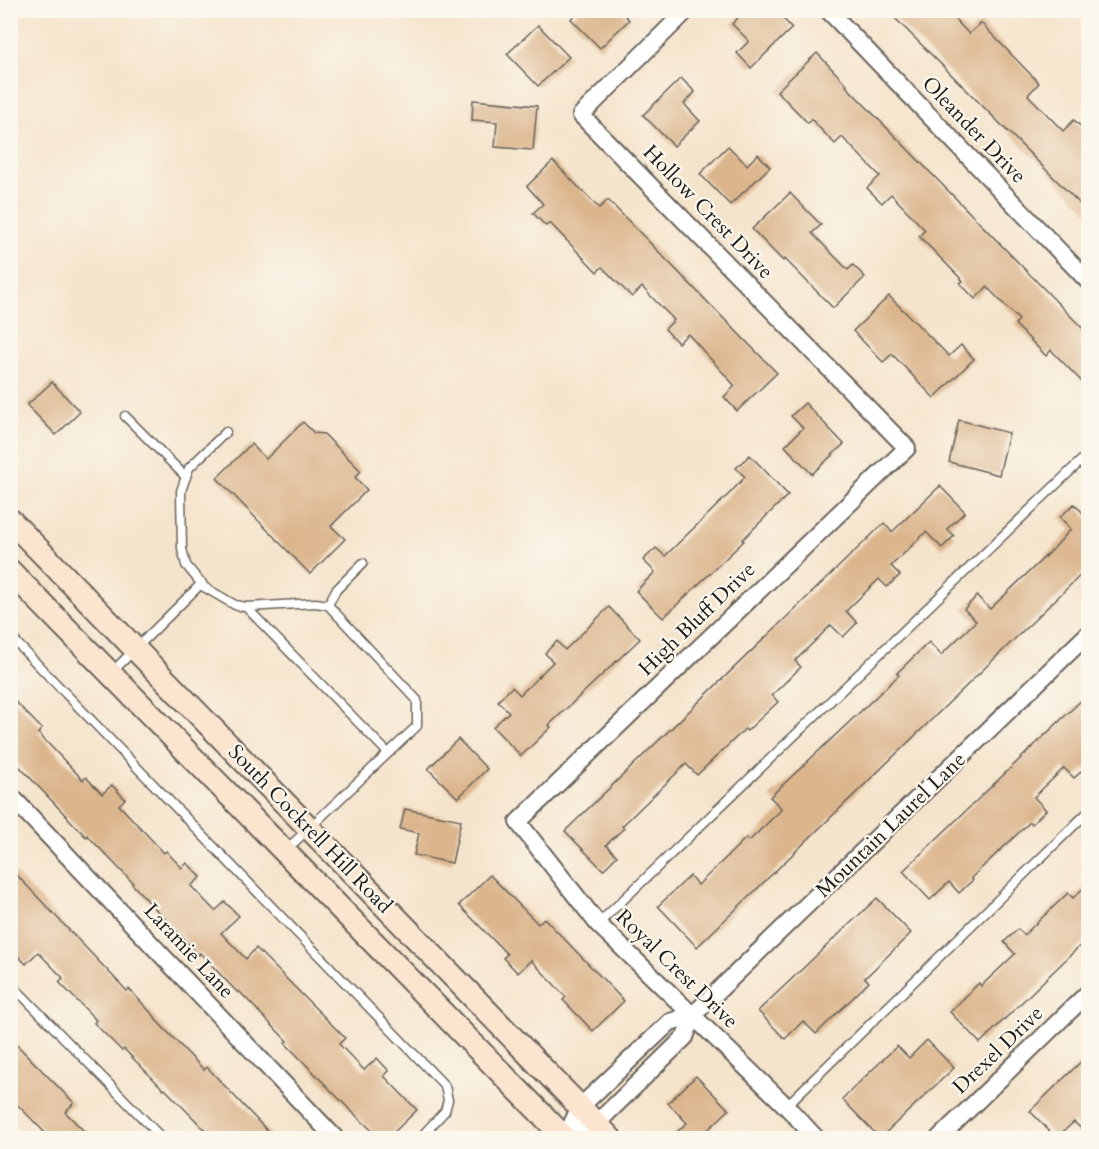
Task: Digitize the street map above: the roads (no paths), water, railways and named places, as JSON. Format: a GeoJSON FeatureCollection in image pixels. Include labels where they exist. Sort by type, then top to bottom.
{"type":"FeatureCollection","features":[{"type":"Feature","properties":{"kind":"main road","name":"South Cockrell Hill Road"},"geometry":{"type":"LineString","coordinates":[[10,520],[603,1131]]}},
{"type":"Feature","properties":{"kind":"main road","name":"South Cockrell Hill Road"},"geometry":{"type":"LineString","coordinates":[[10,571],[565,1138]]}},
{"type":"Feature","properties":{"kind":"street","name":"Hollow Crest Drive"},"geometry":{"type":"LineString","coordinates":[[687,10],[581,115],[906,448]]}},
{"type":"Feature","properties":{"kind":"street","name":"Oleander Drive"},"geometry":{"type":"LineString","coordinates":[[828,10],[1089,281]]}},
{"type":"Feature","properties":{"kind":"street","name":"High Bluff Drive"},"geometry":{"type":"LineString","coordinates":[[518,822],[906,448]]}},
{"type":"Feature","properties":{"kind":"street","name":"Mountain Laurel Lane"},"geometry":{"type":"LineString","coordinates":[[565,1138],[603,1131],[685,1037],[693,1015],[1089,634]]}},
{"type":"Feature","properties":{"kind":"street","name":"Laramie Lane"},"geometry":{"type":"LineString","coordinates":[[10,795],[335,1138]]}},
{"type":"Feature","properties":{"kind":"street","name":"Royal Crest Drive"},"geometry":{"type":"LineString","coordinates":[[518,822],[598,924],[786,1106],[816,1138]]}},
{"type":"Feature","properties":{"kind":"street","name":"Drexel Drive"},"geometry":{"type":"LineString","coordinates":[[939,1138],[1089,993]]}},
{"type":"Feature","properties":{"kind":"street","name":"Mountain Laurel Lane"},"geometry":{"type":"LineString","coordinates":[[565,1138],[580,1107],[670,1022],[693,1015]]}},
{"type":"Feature","properties":{"kind":"lane"},"geometry":{"type":"LineString","coordinates":[[126,416],[186,477]]}},
{"type":"Feature","properties":{"kind":"lane"},"geometry":{"type":"LineString","coordinates":[[226,432],[189,468],[181,491],[182,549],[186,565],[202,583],[235,605],[246,607],[316,603],[328,605],[417,700],[417,726],[285,852]]}},
{"type":"Feature","properties":{"kind":"lane"},"geometry":{"type":"LineString","coordinates":[[598,924],[1089,454]]}},
{"type":"Feature","properties":{"kind":"lane"},"geometry":{"type":"LineString","coordinates":[[328,605],[336,590],[363,563]]}},
{"type":"Feature","properties":{"kind":"lane"},"geometry":{"type":"LineString","coordinates":[[110,673],[202,583]]}},
{"type":"Feature","properties":{"kind":"lane"},"geometry":{"type":"LineString","coordinates":[[246,607],[388,753]]}},
{"type":"Feature","properties":{"kind":"lane"},"geometry":{"type":"LineString","coordinates":[[10,636],[445,1086],[448,1100],[444,1111],[420,1138]]}},
{"type":"Feature","properties":{"kind":"lane"},"geometry":{"type":"LineString","coordinates":[[786,1106],[1089,812]]}},
{"type":"Feature","properties":{"kind":"lane"},"geometry":{"type":"LineString","coordinates":[[10,983],[162,1138]]}}]}
